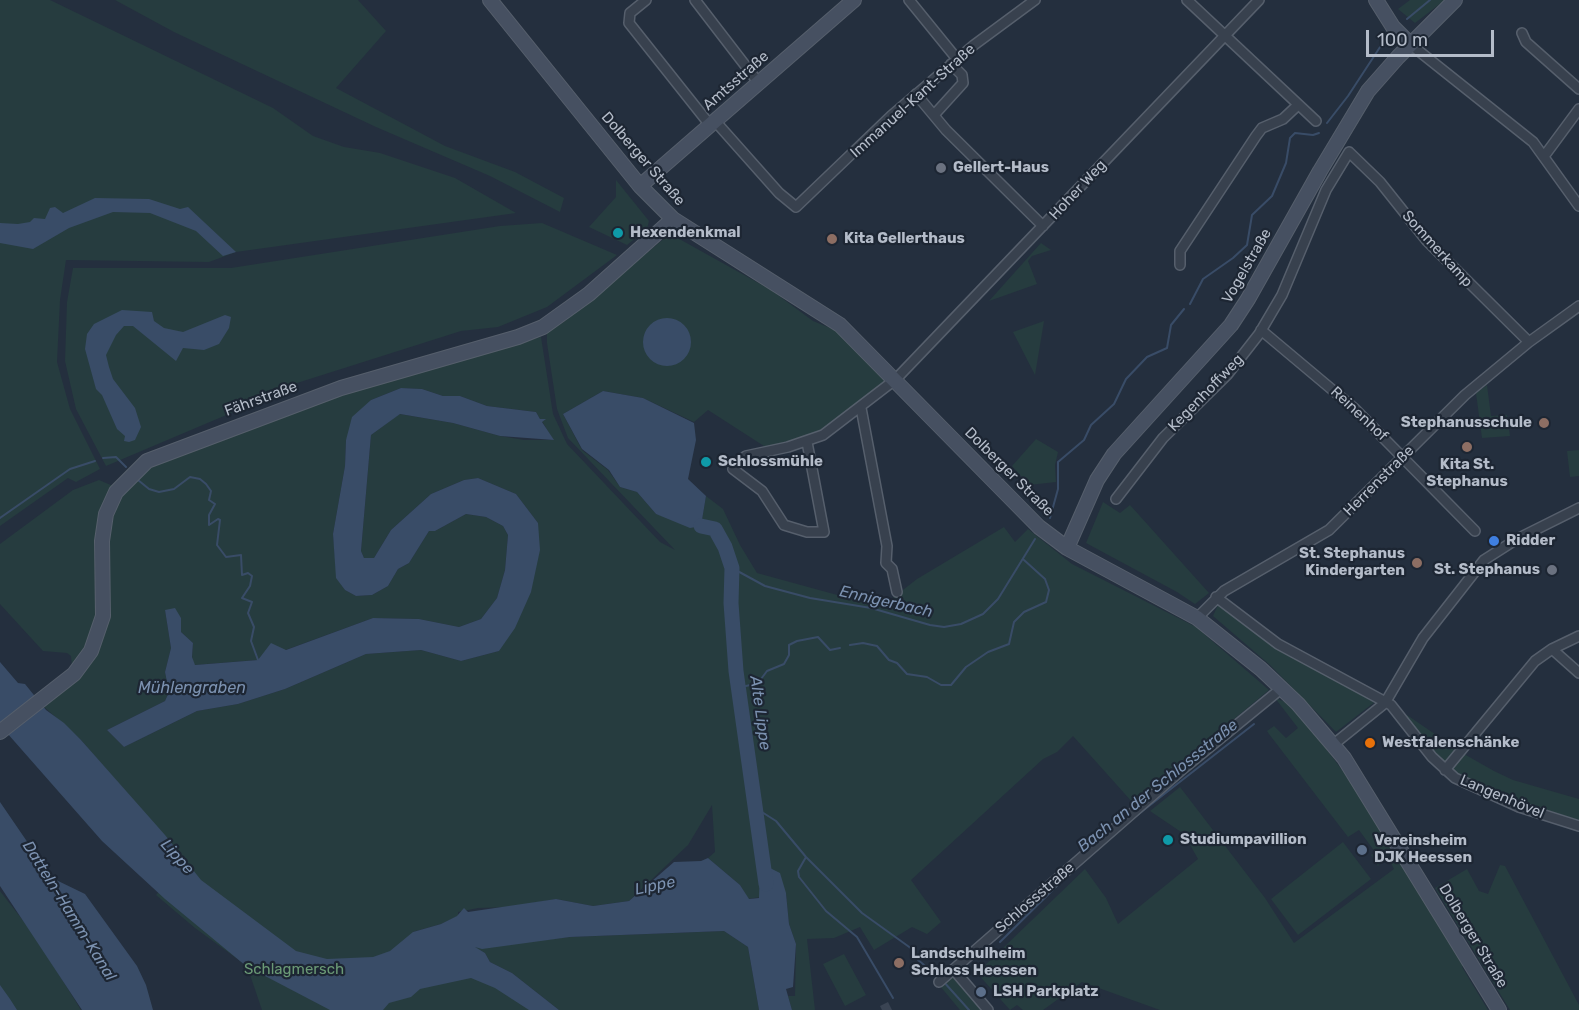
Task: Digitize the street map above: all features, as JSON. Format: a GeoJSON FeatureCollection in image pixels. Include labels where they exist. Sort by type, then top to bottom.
{"type":"FeatureCollection","features":[{"type":"Feature","properties":{"kind":"main road","name":"Dolberger Straße"},"geometry":{"type":"LineString","coordinates":[[490,0],[640,186],[673,219],[832,319],[896,379],[1032,520],[1067,548],[1197,618],[1282,688],[1334,744],[1499,1010]]}},
{"type":"Feature","properties":{"kind":"main road","name":"Amtsstraße"},"geometry":{"type":"LineString","coordinates":[[640,186],[854,0]]}},
{"type":"Feature","properties":{"kind":"main road"},"geometry":{"type":"LineString","coordinates":[[1376,0],[1393,27],[1410,44]]}},
{"type":"Feature","properties":{"kind":"main road","name":"Vogelstraße"},"geometry":{"type":"LineString","coordinates":[[1067,548],[1096,480],[1114,454],[1231,325],[1368,91],[1410,44],[1455,0]]}},
{"type":"Feature","properties":{"kind":"main road","name":"Fährstraße"},"geometry":{"type":"LineString","coordinates":[[0,732],[74,674],[97,638],[103,607],[102,555],[106,514],[116,492],[147,461],[332,391],[518,337],[543,327],[580,301],[673,219]]}},
{"type":"Feature","properties":{"kind":"street"},"geometry":{"type":"LineString","coordinates":[[646,0],[630,13],[629,23],[713,123]]}},
{"type":"Feature","properties":{"kind":"street"},"geometry":{"type":"LineString","coordinates":[[695,0],[758,82]]}},
{"type":"Feature","properties":{"kind":"street"},"geometry":{"type":"LineString","coordinates":[[909,0],[962,75],[963,83],[934,115]]}},
{"type":"Feature","properties":{"kind":"street","name":"Immanuel-Kant-Straße"},"geometry":{"type":"LineString","coordinates":[[713,123],[779,193],[796,207],[916,94],[1035,0]]}},
{"type":"Feature","properties":{"kind":"street"},"geometry":{"type":"LineString","coordinates":[[1187,0],[1316,121]]}},
{"type":"Feature","properties":{"kind":"street","name":"Hoher Weg"},"geometry":{"type":"LineString","coordinates":[[807,442],[825,532],[807,532],[784,525],[762,491],[733,469],[746,456],[807,442],[823,435],[896,379],[1259,0]]}},
{"type":"Feature","properties":{"kind":"street"},"geometry":{"type":"LineString","coordinates":[[1522,33],[1526,42],[1579,89]]}},
{"type":"Feature","properties":{"kind":"street"},"geometry":{"type":"LineString","coordinates":[[1410,44],[1524,133],[1545,155],[1579,206]]}},
{"type":"Feature","properties":{"kind":"street"},"geometry":{"type":"LineString","coordinates":[[916,94],[1043,226]]}},
{"type":"Feature","properties":{"kind":"street"},"geometry":{"type":"LineString","coordinates":[[1180,265],[1180,251],[1256,136],[1262,128],[1283,119],[1298,105]]}},
{"type":"Feature","properties":{"kind":"street"},"geometry":{"type":"LineString","coordinates":[[1545,155],[1579,109]]}},
{"type":"Feature","properties":{"kind":"street","name":"Kegenhoffweg"},"geometry":{"type":"LineString","coordinates":[[1116,499],[1163,438],[1227,375],[1261,330],[1282,295],[1326,190],[1349,152]]}},
{"type":"Feature","properties":{"kind":"street","name":"Sommerkamp"},"geometry":{"type":"LineString","coordinates":[[1349,152],[1380,182],[1434,249],[1529,342]]}},
{"type":"Feature","properties":{"kind":"street","name":"Herrenstraße"},"geometry":{"type":"LineString","coordinates":[[1197,618],[1216,597],[1329,530],[1465,395],[1529,342],[1579,306]]}},
{"type":"Feature","properties":{"kind":"street","name":"Reinenhof"},"geometry":{"type":"LineString","coordinates":[[1261,330],[1354,408],[1475,531]]}},
{"type":"Feature","properties":{"kind":"street"},"geometry":{"type":"LineString","coordinates":[[861,408],[887,546],[886,563],[892,569],[897,592]]}},
{"type":"Feature","properties":{"kind":"street"},"geometry":{"type":"LineString","coordinates":[[1334,744],[1385,702],[1423,638],[1484,560],[1517,539],[1579,508]]}},
{"type":"Feature","properties":{"kind":"street"},"geometry":{"type":"LineString","coordinates":[[1216,597],[1278,644],[1385,702]]}},
{"type":"Feature","properties":{"kind":"street"},"geometry":{"type":"LineString","coordinates":[[1445,770],[1535,661],[1552,649],[1579,636]]}},
{"type":"Feature","properties":{"kind":"street"},"geometry":{"type":"LineString","coordinates":[[1552,649],[1579,673]]}},
{"type":"Feature","properties":{"kind":"street","name":"Schlossstraße"},"geometry":{"type":"LineString","coordinates":[[988,1010],[946,976],[1184,768],[1282,688]]}},
{"type":"Feature","properties":{"kind":"street","name":"Langenhövel"},"geometry":{"type":"LineString","coordinates":[[1385,702],[1445,770],[1505,801],[1579,826]]}},
{"type":"Feature","properties":{"kind":"green space"},"geometry":{"type":"Polygon","coordinates":[[[0,0],[50,0],[273,108],[313,136],[344,147],[380,153],[455,178],[516,213],[236,252],[209,262],[66,260],[60,300],[57,362],[70,409],[100,469],[76,482],[68,478],[0,526],[0,0]]]}},
{"type":"Feature","properties":{"kind":"green space"},"geometry":{"type":"Polygon","coordinates":[[[115,0],[358,0],[386,31],[336,88],[445,146],[515,172],[564,198],[560,212],[490,176],[376,127],[174,32],[115,0]]]}},
{"type":"Feature","properties":{"kind":"green space"},"geometry":{"type":"Polygon","coordinates":[[[1410,0],[1445,0],[1415,23],[1398,9],[1410,0]]]}},
{"type":"Feature","properties":{"kind":"green space"},"geometry":{"type":"Polygon","coordinates":[[[616,180],[649,221],[647,229],[627,245],[589,227],[616,197],[616,180]]]}},
{"type":"Feature","properties":{"kind":"green space"},"geometry":{"type":"Polygon","coordinates":[[[542,223],[617,255],[547,307],[498,327],[461,331],[275,390],[250,405],[106,466],[76,409],[65,361],[67,302],[73,268],[231,268],[500,226],[542,223]]]}},
{"type":"Feature","properties":{"kind":"green space","name":"Schlagmersch"},"geometry":{"type":"Polygon","coordinates":[[[674,236],[771,290],[813,321],[835,330],[888,383],[818,436],[767,448],[708,410],[694,422],[643,398],[603,391],[563,414],[582,450],[608,470],[620,487],[637,492],[656,514],[701,525],[706,496],[723,509],[740,545],[757,573],[881,607],[917,579],[1004,527],[1015,542],[1028,529],[1072,564],[1196,627],[1269,690],[1133,803],[1073,736],[1057,752],[1043,759],[911,880],[941,922],[927,934],[912,927],[874,950],[860,927],[834,938],[807,939],[815,1010],[792,1010],[788,996],[795,996],[796,944],[789,924],[786,893],[748,899],[740,885],[708,858],[715,852],[712,805],[688,845],[629,901],[593,906],[556,899],[511,907],[478,908],[458,912],[458,916],[441,924],[413,932],[539,1010],[262,1010],[247,966],[195,928],[156,895],[186,862],[81,740],[42,705],[95,653],[107,532],[117,499],[141,470],[310,403],[427,367],[541,337],[553,414],[567,444],[660,542],[675,550],[568,438],[557,409],[547,343],[547,332],[565,321],[666,237],[674,236]],[[401,388],[371,400],[346,440],[345,466],[333,534],[337,578],[345,590],[356,596],[372,595],[388,586],[398,569],[409,563],[429,531],[435,531],[466,514],[486,517],[503,526],[508,535],[505,570],[497,598],[481,619],[459,627],[419,619],[373,618],[258,660],[194,665],[193,643],[181,632],[181,618],[165,610],[171,648],[165,672],[169,692],[165,701],[107,730],[124,747],[197,711],[238,704],[285,689],[366,654],[421,650],[461,661],[499,651],[538,523],[516,494],[478,478],[464,480],[431,494],[391,530],[374,558],[364,558],[361,551],[371,435],[399,414],[453,423],[500,436],[524,440],[553,440],[542,421],[545,420],[540,419],[536,412],[487,406],[460,396],[443,396],[422,389],[401,388]]]}},
{"type":"Feature","properties":{"kind":"green space"},"geometry":{"type":"Polygon","coordinates":[[[1041,243],[1051,250],[1032,256],[1028,261],[1037,284],[989,301],[1041,243]]]}},
{"type":"Feature","properties":{"kind":"green space"},"geometry":{"type":"Polygon","coordinates":[[[1044,321],[1035,375],[1013,332],[1044,321]]]}},
{"type":"Feature","properties":{"kind":"green space"},"geometry":{"type":"Polygon","coordinates":[[[1487,385],[1491,416],[1507,415],[1510,436],[1482,438],[1476,393],[1487,385]]]}},
{"type":"Feature","properties":{"kind":"green space"},"geometry":{"type":"Polygon","coordinates":[[[1036,439],[1058,452],[1055,465],[1056,482],[1029,485],[1012,466],[1036,439]]]}},
{"type":"Feature","properties":{"kind":"green space"},"geometry":{"type":"Polygon","coordinates":[[[1579,450],[1579,476],[1570,477],[1567,451],[1579,450]]]}},
{"type":"Feature","properties":{"kind":"green space"},"geometry":{"type":"Polygon","coordinates":[[[99,480],[113,486],[99,615],[91,641],[72,666],[71,656],[67,653],[43,651],[0,604],[0,544],[73,490],[99,480]]]}},
{"type":"Feature","properties":{"kind":"green space"},"geometry":{"type":"Polygon","coordinates":[[[1103,502],[1120,513],[1130,505],[1209,593],[1195,604],[1086,543],[1103,502]]]}},
{"type":"Feature","properties":{"kind":"green space"},"geometry":{"type":"Polygon","coordinates":[[[1218,605],[1274,646],[1376,701],[1336,732],[1270,665],[1213,616],[1218,605]]]}},
{"type":"Feature","properties":{"kind":"green space"},"geometry":{"type":"Polygon","coordinates":[[[1275,698],[1288,703],[1303,718],[1351,782],[1464,965],[1462,967],[1488,1010],[1160,1010],[1082,982],[1043,1010],[1023,1010],[1017,1005],[1010,1010],[977,973],[1085,869],[1106,898],[1118,924],[1198,859],[1184,834],[1150,811],[1180,787],[1265,898],[1294,943],[1394,869],[1387,855],[1378,866],[1371,855],[1375,852],[1359,830],[1348,837],[1269,734],[1267,731],[1274,726],[1286,738],[1298,728],[1275,698]]]}},
{"type":"Feature","properties":{"kind":"green space"},"geometry":{"type":"Polygon","coordinates":[[[1407,715],[1464,754],[1494,771],[1513,780],[1579,799],[1579,820],[1513,800],[1454,771],[1405,717],[1407,715]]]}},
{"type":"Feature","properties":{"kind":"green space"},"geometry":{"type":"Polygon","coordinates":[[[1343,842],[1371,879],[1298,935],[1271,899],[1343,842]]]}},
{"type":"Feature","properties":{"kind":"green space"},"geometry":{"type":"Polygon","coordinates":[[[1500,865],[1505,866],[1579,1005],[1579,1010],[1510,1010],[1435,888],[1467,869],[1479,891],[1488,894],[1500,865]]]}},
{"type":"Feature","properties":{"kind":"green space"},"geometry":{"type":"Polygon","coordinates":[[[0,891],[35,936],[81,1010],[0,1010],[0,891]]]}},
{"type":"Feature","properties":{"kind":"green space"},"geometry":{"type":"Polygon","coordinates":[[[724,931],[748,947],[759,1010],[559,1010],[512,973],[490,962],[485,953],[474,947],[570,937],[724,931]]]}},
{"type":"Feature","properties":{"kind":"green space"},"geometry":{"type":"Polygon","coordinates":[[[844,954],[866,995],[845,1006],[823,964],[844,954]]]}},
{"type":"Feature","properties":{"kind":"green space"},"geometry":{"type":"Polygon","coordinates":[[[951,975],[982,1010],[960,1010],[940,986],[951,975]]]}},
{"type":"Feature","properties":{"kind":"water"},"geometry":{"type":"Polygon","coordinates":[[[95,198],[149,199],[180,209],[188,207],[236,252],[223,256],[196,231],[150,213],[113,212],[69,228],[33,249],[0,243],[0,223],[18,224],[30,222],[34,218],[45,219],[50,208],[55,207],[63,213],[95,198]]]}},
{"type":"Feature","properties":{"kind":"water"},"geometry":{"type":"Polygon","coordinates":[[[122,310],[152,312],[154,321],[164,328],[183,332],[225,315],[231,317],[229,328],[219,344],[204,350],[183,348],[176,361],[133,326],[124,326],[116,335],[106,355],[109,367],[113,379],[135,408],[141,427],[135,440],[129,442],[124,441],[125,436],[117,429],[102,395],[96,389],[85,349],[87,334],[94,324],[122,310]]]}},
{"type":"Feature","properties":{"kind":"water"},"geometry":{"type":"Polygon","coordinates":[[[667,318],[684,325],[691,342],[684,359],[667,366],[650,359],[643,342],[650,325],[667,318]]]}},
{"type":"Feature","properties":{"kind":"water","name":"Mühlengraben"},"geometry":{"type":"Polygon","coordinates":[[[401,388],[422,389],[443,396],[460,396],[487,406],[536,412],[540,419],[546,419],[542,422],[554,440],[500,436],[453,423],[400,414],[371,435],[361,551],[364,558],[374,558],[391,530],[431,494],[464,480],[478,478],[516,494],[538,523],[540,550],[531,592],[515,628],[499,651],[461,661],[421,650],[366,654],[285,689],[238,704],[197,711],[124,747],[107,730],[165,701],[169,692],[165,672],[171,648],[165,610],[175,608],[181,618],[181,632],[193,643],[192,657],[195,665],[258,660],[271,643],[286,650],[373,618],[419,619],[459,627],[481,619],[497,598],[505,570],[508,535],[503,526],[486,517],[466,514],[435,531],[429,531],[409,563],[398,569],[388,586],[372,595],[356,596],[345,590],[336,578],[333,534],[345,466],[346,440],[352,417],[371,400],[401,388]]]}},
{"type":"Feature","properties":{"kind":"water"},"geometry":{"type":"Polygon","coordinates":[[[603,391],[643,398],[694,423],[696,440],[688,479],[706,496],[701,526],[690,528],[656,514],[637,492],[620,487],[609,470],[582,449],[563,414],[603,391]]]}},
{"type":"Feature","properties":{"kind":"water","name":"Lippe"},"geometry":{"type":"Polygon","coordinates":[[[0,662],[18,683],[25,684],[46,710],[64,723],[81,740],[165,835],[201,880],[296,951],[327,959],[373,957],[390,951],[413,932],[441,924],[457,916],[464,908],[468,912],[556,899],[593,906],[629,901],[674,862],[701,861],[708,858],[740,885],[749,899],[759,898],[760,868],[766,866],[780,873],[786,893],[789,924],[796,944],[793,987],[786,989],[792,1010],[759,1010],[748,947],[724,931],[570,937],[482,949],[475,947],[485,953],[490,962],[512,973],[559,1010],[529,1010],[495,988],[471,978],[420,989],[411,997],[389,1003],[383,1010],[330,1010],[246,966],[165,899],[102,841],[0,725],[0,662]]]}},
{"type":"Feature","properties":{"kind":"water","name":"Datteln-Hamm-Kanal"},"geometry":{"type":"Polygon","coordinates":[[[0,802],[52,878],[85,894],[137,966],[146,985],[153,1010],[82,1010],[0,886],[0,802]]]}},
{"type":"Feature","properties":{"kind":"water"},"geometry":{"type":"Polygon","coordinates":[[[0,985],[10,999],[17,1010],[0,1010],[0,985]]]}},
{"type":"Feature","properties":{"kind":"waterway","name":"Ennigerbach"},"geometry":{"type":"LineString","coordinates":[[1407,19],[1430,0]]}},
{"type":"Feature","properties":{"kind":"waterway","name":"Ennigerbach"},"geometry":{"type":"LineString","coordinates":[[1327,123],[1348,96],[1384,41]]}},
{"type":"Feature","properties":{"kind":"waterway","name":"Ennigerbach"},"geometry":{"type":"LineString","coordinates":[[1190,304],[1203,279],[1247,245],[1252,215],[1272,196],[1286,163],[1290,138],[1295,133],[1313,135],[1319,133]]}},
{"type":"Feature","properties":{"kind":"waterway","name":"Ennigerbach"},"geometry":{"type":"LineString","coordinates":[[1050,518],[1058,489],[1058,462],[1084,440],[1091,425],[1114,404],[1126,379],[1147,357],[1167,348],[1171,325],[1184,309]]}},
{"type":"Feature","properties":{"kind":"waterway"},"geometry":{"type":"LineString","coordinates":[[103,458],[116,457],[126,467]]}},
{"type":"Feature","properties":{"kind":"waterway"},"geometry":{"type":"LineString","coordinates":[[0,518],[70,469],[95,461]]}},
{"type":"Feature","properties":{"kind":"waterway"},"geometry":{"type":"LineString","coordinates":[[138,480],[149,489],[159,492],[174,489],[190,477],[200,479],[211,491],[209,500],[215,504],[209,515],[209,525],[220,520],[217,545],[226,557],[241,555],[242,575],[248,573],[252,576],[250,586],[242,598],[252,602],[248,613],[254,627],[251,641],[258,660]]}},
{"type":"Feature","properties":{"kind":"waterway","name":"Alte Lippe"},"geometry":{"type":"LineString","coordinates":[[701,526],[715,529],[725,547],[732,568],[731,603],[736,671],[766,884]]}},
{"type":"Feature","properties":{"kind":"waterway","name":"Ennigerbach"},"geometry":{"type":"LineString","coordinates":[[732,568],[765,586],[810,598],[871,608],[944,627],[961,624],[983,614],[998,599],[1035,539]]}},
{"type":"Feature","properties":{"kind":"waterway"},"geometry":{"type":"LineString","coordinates":[[850,645],[863,643],[877,646],[889,660],[897,663],[907,674],[927,677],[941,685],[951,685],[966,667],[988,652],[1009,644],[1014,622],[1024,612],[1046,602],[1049,590],[1045,579],[1024,560]]}},
{"type":"Feature","properties":{"kind":"waterway"},"geometry":{"type":"LineString","coordinates":[[738,688],[758,683],[767,671],[784,664],[789,655],[789,645],[797,641],[818,637],[830,650],[840,648]]}},
{"type":"Feature","properties":{"kind":"waterway","name":"Bach an der Schlossstraße"},"geometry":{"type":"LineString","coordinates":[[1131,820],[1254,724]]}},
{"type":"Feature","properties":{"kind":"waterway"},"geometry":{"type":"LineString","coordinates":[[754,807],[776,821],[806,857],[862,913],[912,949],[918,960],[939,977]]}},
{"type":"Feature","properties":{"kind":"waterway"},"geometry":{"type":"LineString","coordinates":[[806,857],[798,871],[799,877],[826,911],[857,937],[893,998]]}},
{"type":"Feature","properties":{"kind":"waterway","name":"Bach an der Schlossstraße"},"geometry":{"type":"LineString","coordinates":[[1000,942],[1072,871]]}},
{"type":"Feature","properties":{"kind":"waterway"},"geometry":{"type":"LineString","coordinates":[[943,981],[969,1010]]}},
{"type":"Feature","properties":{"kind":"tunnel"},"geometry":{"type":"LineString","coordinates":[[882,1010],[890,1006]]}},
{"type":"Feature","properties":{"kind":"place","name":"Gellert-Haus"},"geometry":{"type":"Point","coordinates":[941,168]}},
{"type":"Feature","properties":{"kind":"place","name":"Hexendenkmal"},"geometry":{"type":"Point","coordinates":[618,233]}},
{"type":"Feature","properties":{"kind":"place","name":"Kita Gellerthaus"},"geometry":{"type":"Point","coordinates":[832,239]}},
{"type":"Feature","properties":{"kind":"place","name":"Stephanusschule"},"geometry":{"type":"Point","coordinates":[1544,423]}},
{"type":"Feature","properties":{"kind":"place","name":"Kita St. Stephanus"},"geometry":{"type":"Point","coordinates":[1467,447]}},
{"type":"Feature","properties":{"kind":"place","name":"Schlossmühle"},"geometry":{"type":"Point","coordinates":[706,462]}},
{"type":"Feature","properties":{"kind":"place","name":"Ridder"},"geometry":{"type":"Point","coordinates":[1494,541]}},
{"type":"Feature","properties":{"kind":"place","name":"St. Stephanus Kindergarten"},"geometry":{"type":"Point","coordinates":[1417,563]}},
{"type":"Feature","properties":{"kind":"place","name":"St. Stephanus"},"geometry":{"type":"Point","coordinates":[1552,570]}},
{"type":"Feature","properties":{"kind":"place","name":"Westfalenschänke"},"geometry":{"type":"Point","coordinates":[1370,743]}},
{"type":"Feature","properties":{"kind":"place","name":"Studiumpavillion"},"geometry":{"type":"Point","coordinates":[1168,840]}},
{"type":"Feature","properties":{"kind":"place","name":"Vereinsheim DJK Heessen"},"geometry":{"type":"Point","coordinates":[1362,850]}},
{"type":"Feature","properties":{"kind":"place","name":"Landschulheim Schloss Heessen"},"geometry":{"type":"Point","coordinates":[899,963]}},
{"type":"Feature","properties":{"kind":"place","name":"LSH Parkplatz"},"geometry":{"type":"Point","coordinates":[981,992]}}]}
